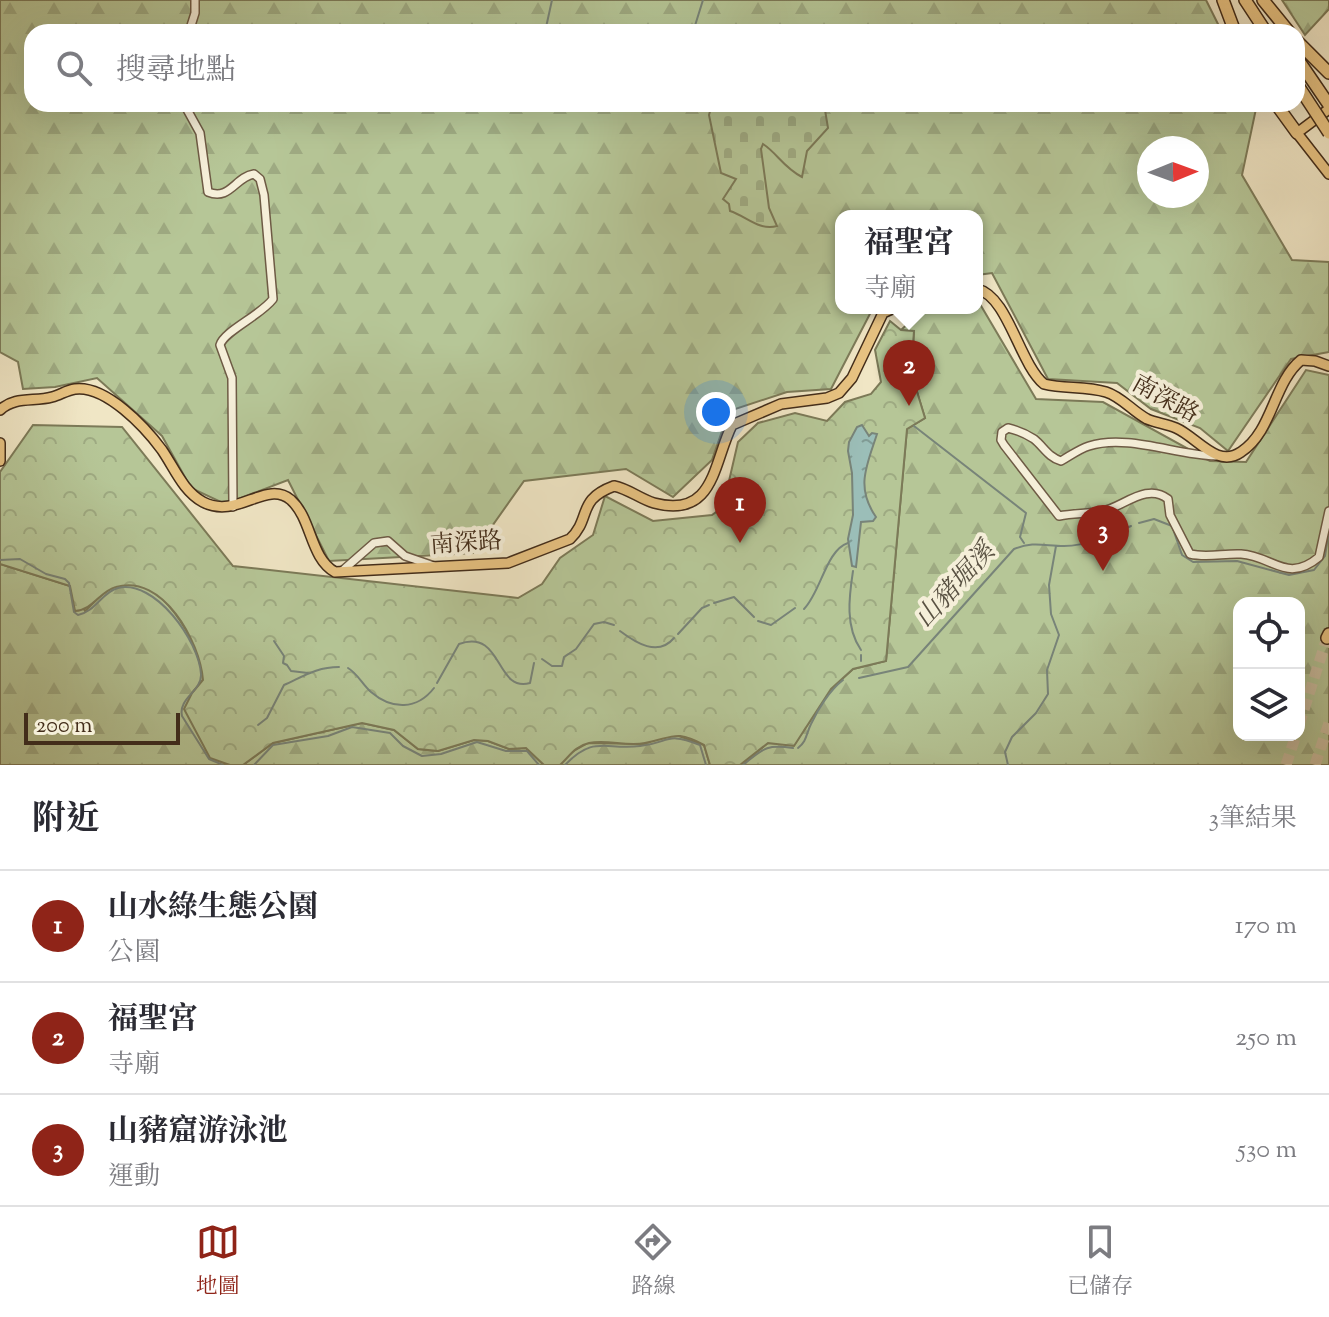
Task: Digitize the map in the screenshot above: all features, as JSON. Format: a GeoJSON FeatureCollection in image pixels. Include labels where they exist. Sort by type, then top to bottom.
{"type":"FeatureCollection","features":[{"type":"Feature","properties":{"kind":"highway"},"geometry":{"type":"LineString","coordinates":[[1223,0],[1232,24]]}},
{"type":"Feature","properties":{"kind":"highway"},"geometry":{"type":"LineString","coordinates":[[1245,0],[1261,24]]}},
{"type":"Feature","properties":{"kind":"highway"},"geometry":{"type":"LineString","coordinates":[[1261,0],[1275,24]]}},
{"type":"Feature","properties":{"kind":"highway"},"geometry":{"type":"LineString","coordinates":[[1261,0],[1282,24]]}},
{"type":"Feature","properties":{"kind":"highway"},"geometry":{"type":"LineString","coordinates":[[1305,50],[1329,73]]}},
{"type":"Feature","properties":{"kind":"highway"},"geometry":{"type":"LineString","coordinates":[[1305,79],[1329,107]]}},
{"type":"Feature","properties":{"kind":"highway"},"geometry":{"type":"LineString","coordinates":[[1305,81],[1329,125]]}},
{"type":"Feature","properties":{"kind":"highway"},"geometry":{"type":"LineString","coordinates":[[1305,96],[1329,133]]}},
{"type":"Feature","properties":{"kind":"highway"},"geometry":{"type":"LineString","coordinates":[[1282,112],[1297,133]]}},
{"type":"Feature","properties":{"kind":"main road"},"geometry":{"type":"LineString","coordinates":[[1329,107],[1297,133],[1329,174]]}},
{"type":"Feature","properties":{"kind":"main road","name":"南深路"},"geometry":{"type":"LineString","coordinates":[[983,290],[997,303],[1030,367],[1044,384],[1116,395],[1148,420],[1176,428],[1216,456]]}},
{"type":"Feature","properties":{"kind":"main road","name":"南深路"},"geometry":{"type":"LineString","coordinates":[[342,571],[508,563],[570,539],[576,533],[592,497],[614,486],[664,505],[693,501],[713,482],[732,425],[781,404],[827,398],[839,393],[852,378],[883,314]]}},
{"type":"Feature","properties":{"kind":"main road"},"geometry":{"type":"LineString","coordinates":[[1216,456],[1229,457],[1240,453],[1251,442],[1274,406],[1289,370],[1301,360],[1329,366]]}},
{"type":"Feature","properties":{"kind":"main road"},"geometry":{"type":"LineString","coordinates":[[0,410],[10,402],[52,397],[70,390],[97,391],[151,436],[193,496],[208,505],[233,507],[267,494],[279,494],[289,499],[297,508],[325,566],[335,572],[342,571]]}},
{"type":"Feature","properties":{"kind":"main road"},"geometry":{"type":"LineString","coordinates":[[0,443],[0,461]]}},
{"type":"Feature","properties":{"kind":"street"},"geometry":{"type":"LineString","coordinates":[[192,24],[195,0]]}},
{"type":"Feature","properties":{"kind":"street"},"geometry":{"type":"LineString","coordinates":[[188,112],[200,133],[208,192],[216,195],[228,192],[246,175],[254,174],[260,179],[264,195],[273,299],[251,320],[224,336],[220,345],[232,378],[233,507]]}},
{"type":"Feature","properties":{"kind":"street"},"geometry":{"type":"LineString","coordinates":[[1216,456],[1195,455],[1143,444],[1093,445],[1061,461],[1029,437],[1008,428],[1002,432],[1001,440],[1059,516],[1110,509],[1138,495],[1163,495],[1168,499],[1170,515],[1190,554],[1250,555],[1285,569],[1302,568],[1319,557],[1329,511]]}},
{"type":"Feature","properties":{"kind":"street"},"geometry":{"type":"LineString","coordinates":[[342,571],[374,543],[388,541],[405,556],[436,567]]}},
{"type":"Feature","properties":{"kind":"green space"},"geometry":{"type":"Polygon","coordinates":[[[0,0],[1206,0],[1218,24],[24,24],[24,112],[1255,112],[1242,175],[1292,260],[1329,262],[1329,352],[1291,359],[1228,451],[1200,428],[1151,409],[1117,383],[1048,379],[992,273],[983,274],[983,210],[835,210],[835,314],[870,314],[831,389],[787,392],[729,411],[712,460],[673,497],[626,469],[524,481],[473,553],[329,561],[288,480],[225,504],[191,488],[162,436],[97,378],[55,387],[23,389],[18,362],[0,352],[0,0]]]}},
{"type":"Feature","properties":{"kind":"green space"},"geometry":{"type":"Polygon","coordinates":[[[1282,0],[1329,0],[1329,9],[1305,35],[1305,24],[1298,24],[1282,0]]]}},
{"type":"Feature","properties":{"kind":"green space"},"geometry":{"type":"Polygon","coordinates":[[[710,112],[825,112],[828,128],[807,151],[802,177],[763,144],[761,149],[769,208],[777,226],[758,225],[730,211],[729,204],[723,199],[736,179],[721,173],[710,112]]]}},
{"type":"Feature","properties":{"kind":"green space"},"geometry":{"type":"Polygon","coordinates":[[[983,309],[1036,399],[1103,402],[1210,461],[1246,462],[1306,370],[1329,375],[1329,765],[740,765],[768,743],[794,745],[831,689],[853,669],[886,661],[907,429],[925,418],[911,372],[914,332],[901,330],[923,314],[983,314],[983,309]]]}},
{"type":"Feature","properties":{"kind":"green space"},"geometry":{"type":"Polygon","coordinates":[[[890,321],[901,330],[914,331],[911,372],[925,418],[907,429],[886,661],[853,669],[831,689],[794,746],[768,743],[740,765],[710,765],[704,745],[680,736],[638,744],[584,744],[560,765],[544,765],[526,748],[509,749],[488,741],[474,740],[438,751],[418,749],[394,730],[362,723],[273,743],[243,765],[230,765],[210,758],[184,709],[203,680],[195,647],[187,630],[163,600],[149,590],[133,585],[116,587],[87,607],[75,611],[70,586],[0,564],[0,472],[33,425],[122,427],[233,566],[518,598],[542,584],[560,558],[593,535],[605,496],[653,521],[712,515],[723,507],[738,442],[758,423],[795,413],[827,421],[845,402],[871,394],[881,382],[875,350],[890,321]]]}},
{"type":"Feature","properties":{"kind":"green space"},"geometry":{"type":"Polygon","coordinates":[[[0,564],[70,586],[85,611],[110,589],[131,584],[147,588],[162,599],[186,630],[200,665],[203,680],[192,693],[210,758],[230,765],[0,765],[0,564]]]}},
{"type":"Feature","properties":{"kind":"green space"},"geometry":{"type":"Polygon","coordinates":[[[362,723],[394,730],[418,749],[438,751],[474,740],[488,741],[509,749],[526,748],[544,765],[243,765],[273,743],[362,723]]]}},
{"type":"Feature","properties":{"kind":"green space"},"geometry":{"type":"Polygon","coordinates":[[[676,735],[704,745],[710,765],[558,765],[570,753],[588,743],[644,744],[660,737],[676,735]]]}},
{"type":"Feature","properties":{"kind":"water"},"geometry":{"type":"Polygon","coordinates":[[[862,425],[869,436],[877,434],[864,486],[876,517],[873,521],[861,522],[856,567],[852,566],[848,539],[853,515],[848,451],[857,427],[862,425]]]}},
{"type":"Feature","properties":{"kind":"waterway"},"geometry":{"type":"LineString","coordinates":[[547,24],[552,0]]}},
{"type":"Feature","properties":{"kind":"waterway"},"geometry":{"type":"LineString","coordinates":[[696,24],[703,0]]}},
{"type":"Feature","properties":{"kind":"waterway"},"geometry":{"type":"LineString","coordinates":[[914,426],[1026,513],[1020,537],[1024,543]]}},
{"type":"Feature","properties":{"kind":"waterway","name":"山豬堀溪"},"geometry":{"type":"LineString","coordinates":[[1139,523],[1154,519],[1172,526],[1182,555],[1193,562],[1237,561],[1289,575],[1314,570],[1325,556],[1329,531]]}},
{"type":"Feature","properties":{"kind":"waterway","name":"山豬堀溪"},"geometry":{"type":"LineString","coordinates":[[859,678],[908,667],[1014,549],[1033,545],[1081,544],[1131,526]]}},
{"type":"Feature","properties":{"kind":"waterway","name":"山豬堀溪"},"geometry":{"type":"LineString","coordinates":[[804,609],[834,554],[848,543]]}},
{"type":"Feature","properties":{"kind":"waterway"},"geometry":{"type":"LineString","coordinates":[[1008,765],[1005,752],[1012,737],[1036,713],[1048,694],[1047,670],[1059,635],[1051,614],[1049,585],[1056,546]]}},
{"type":"Feature","properties":{"kind":"waterway"},"geometry":{"type":"LineString","coordinates":[[0,560],[20,559],[46,574],[65,579],[69,583],[74,612],[78,615],[118,588],[132,588],[160,603],[184,630],[201,674],[198,685],[183,704],[182,716],[209,759],[223,765]]}},
{"type":"Feature","properties":{"kind":"waterway","name":"山豬堀溪"},"geometry":{"type":"LineString","coordinates":[[853,571],[850,622],[861,650]]}},
{"type":"Feature","properties":{"kind":"waterway","name":"山豬堀溪"},"geometry":{"type":"LineString","coordinates":[[714,603],[734,597],[754,617]]}},
{"type":"Feature","properties":{"kind":"waterway","name":"山豬堀溪"},"geometry":{"type":"LineString","coordinates":[[678,634],[702,608],[709,605]]}},
{"type":"Feature","properties":{"kind":"waterway","name":"山豬堀溪"},"geometry":{"type":"LineString","coordinates":[[758,621],[771,625],[795,608]]}},
{"type":"Feature","properties":{"kind":"waterway","name":"山豬堀溪"},"geometry":{"type":"LineString","coordinates":[[542,659],[552,666],[562,666],[564,657],[576,649],[594,624],[604,622],[614,625]]}},
{"type":"Feature","properties":{"kind":"waterway","name":"山豬堀溪"},"geometry":{"type":"LineString","coordinates":[[620,631],[654,647],[668,644],[674,638]]}},
{"type":"Feature","properties":{"kind":"waterway"},"geometry":{"type":"LineString","coordinates":[[274,641],[284,656],[283,663],[291,671],[308,673]]}},
{"type":"Feature","properties":{"kind":"waterway","name":"山豬堀溪"},"geometry":{"type":"LineString","coordinates":[[437,683],[459,644],[473,641],[492,652],[510,679],[519,684],[530,683],[534,663]]}},
{"type":"Feature","properties":{"kind":"waterway","name":"山豬堀溪"},"geometry":{"type":"LineString","coordinates":[[861,655],[861,661]]}},
{"type":"Feature","properties":{"kind":"waterway","name":"山豬堀溪"},"geometry":{"type":"LineString","coordinates":[[258,725],[267,718],[284,685],[317,670],[339,667]]}},
{"type":"Feature","properties":{"kind":"waterway","name":"山豬堀溪"},"geometry":{"type":"LineString","coordinates":[[348,668],[371,692],[387,702],[412,704],[434,688]]}},
{"type":"Feature","properties":{"kind":"waterway"},"geometry":{"type":"LineString","coordinates":[[798,748],[821,706],[843,680]]}},
{"type":"Feature","properties":{"kind":"waterway"},"geometry":{"type":"LineString","coordinates":[[254,765],[273,745],[328,736],[352,727],[390,733],[403,746],[422,756],[441,754],[477,742],[506,751],[527,751],[539,765]]}},
{"type":"Feature","properties":{"kind":"waterway"},"geometry":{"type":"LineString","coordinates":[[565,765],[592,747],[650,745],[674,738],[700,745],[706,765]]}},
{"type":"Feature","properties":{"kind":"waterway"},"geometry":{"type":"LineString","coordinates":[[743,765],[765,749],[793,748]]}},
{"type":"Feature","properties":{"kind":"tunnel"},"geometry":{"type":"LineString","coordinates":[[1305,706],[1327,638]]}},
{"type":"Feature","properties":{"kind":"tunnel"},"geometry":{"type":"LineString","coordinates":[[1315,765],[1329,723]]}},
{"type":"Feature","properties":{"kind":"tunnel"},"geometry":{"type":"LineString","coordinates":[[1286,765],[1294,741]]}},
{"type":"Feature","properties":{"kind":"place","name":"福聖宮"},"geometry":{"type":"Point","coordinates":[909,406]}},
{"type":"Feature","properties":{"kind":"place","name":"山水綠生態公園"},"geometry":{"type":"Point","coordinates":[740,543]}},
{"type":"Feature","properties":{"kind":"place","name":"山豬窟游泳池"},"geometry":{"type":"Point","coordinates":[1103,571]}}]}
